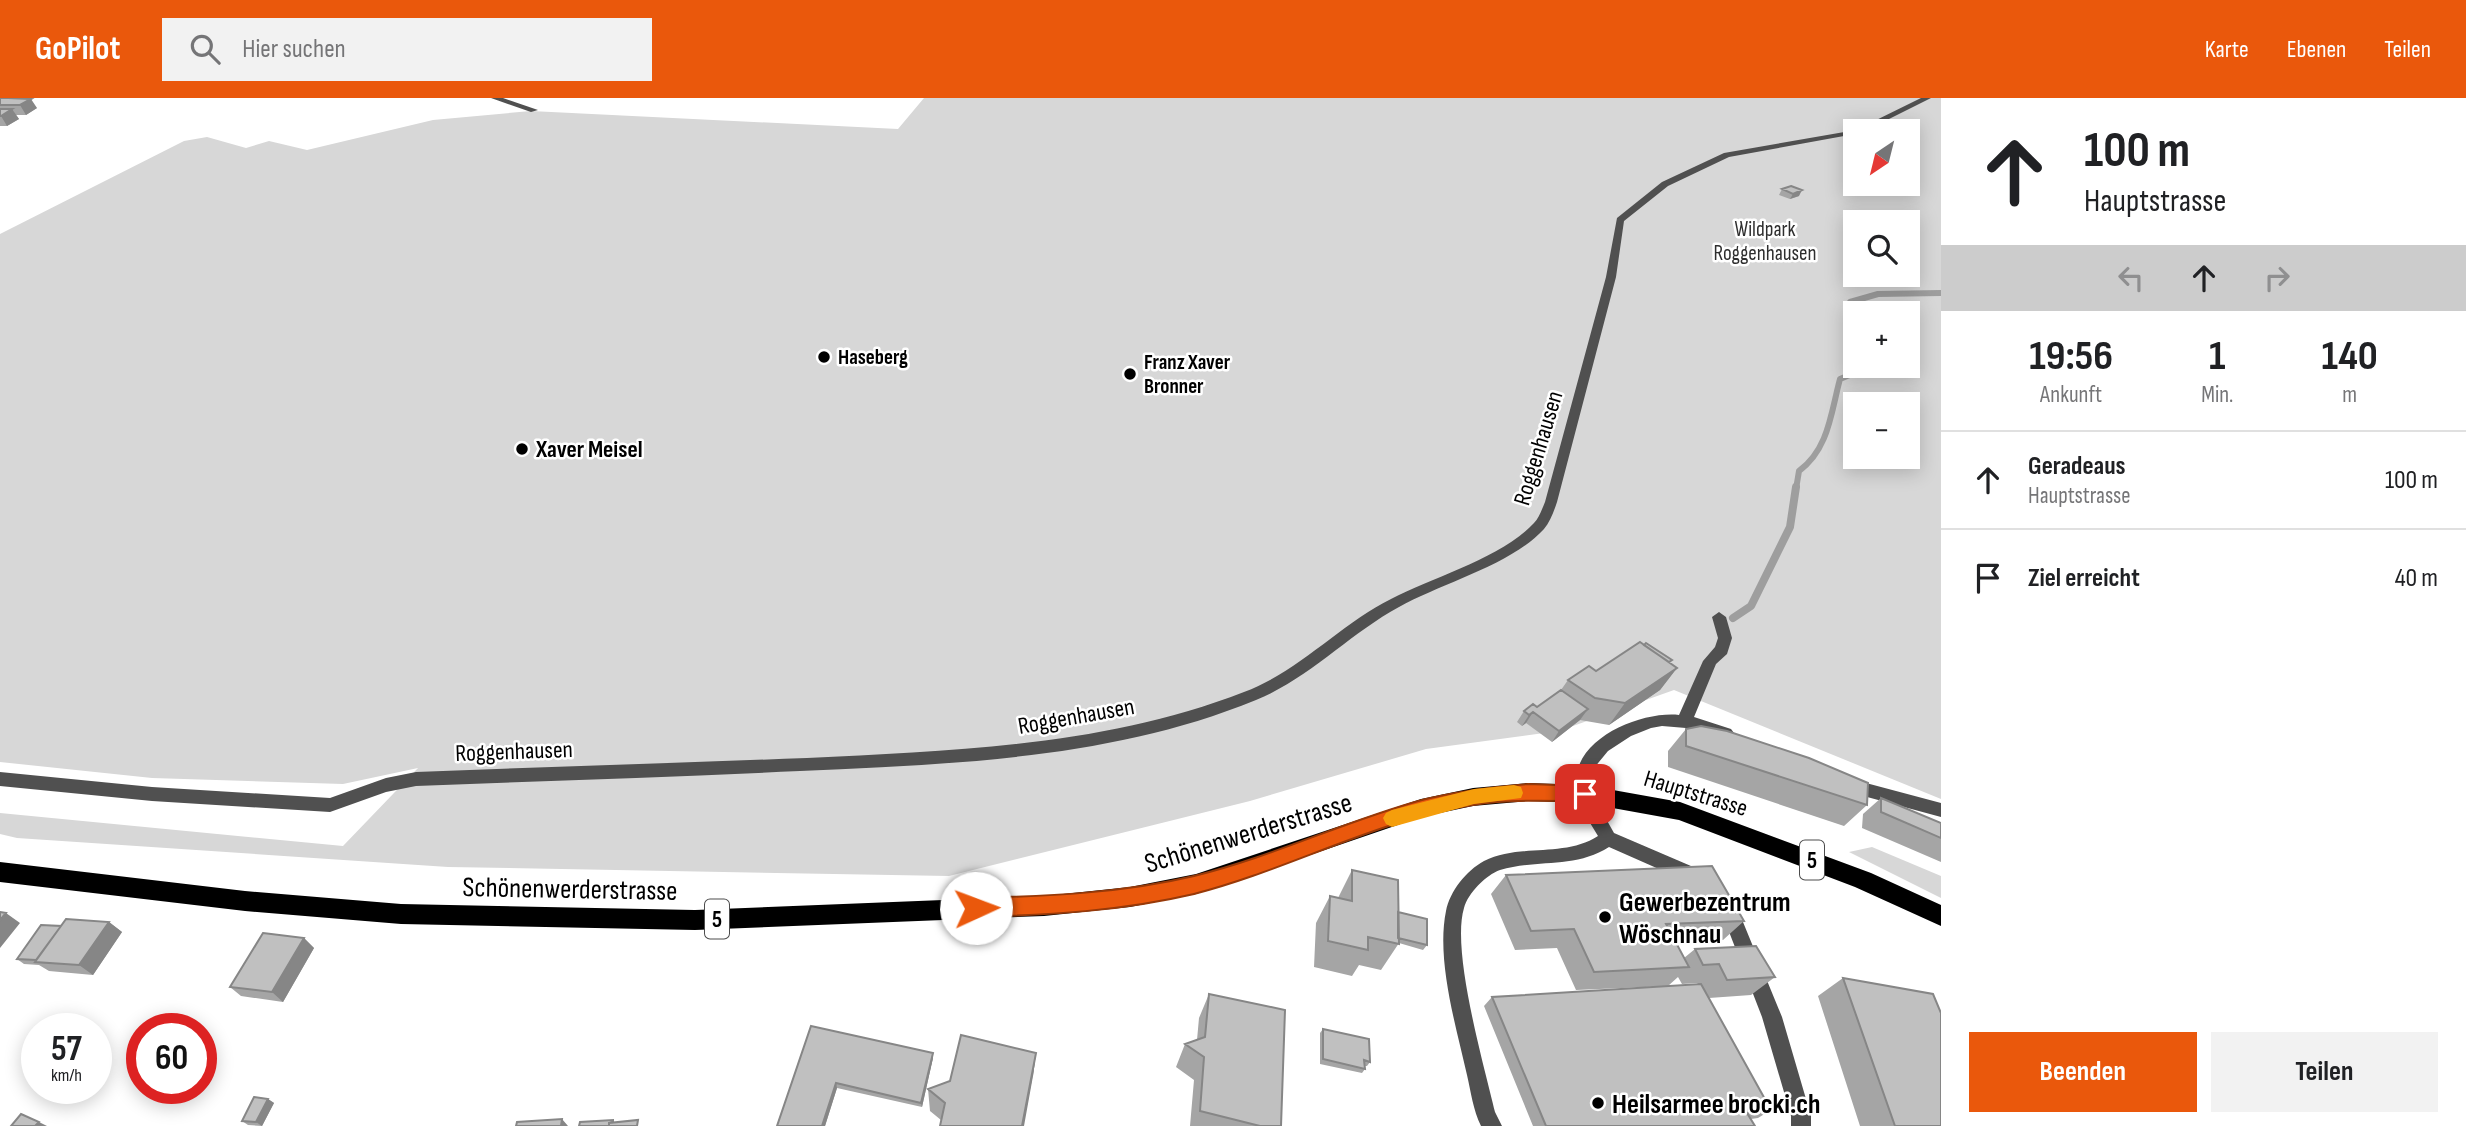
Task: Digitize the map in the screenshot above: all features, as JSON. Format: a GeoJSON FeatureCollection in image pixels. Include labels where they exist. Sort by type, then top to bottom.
{"type":"FeatureCollection","features":[{"type":"Feature","properties":{"kind":"main road","name":"Hauptstrasse"},"geometry":{"type":"LineString","coordinates":[[1421,808],[1474,797],[1528,792],[1585,794],[1637,801],[1712,822],[1863,880],[1941,916]]}},
{"type":"Feature","properties":{"kind":"main road","name":"Schönenwerderstrasse"},"geometry":{"type":"LineString","coordinates":[[0,872],[245,901],[401,914],[695,920],[1044,906],[1130,897],[1196,884],[1421,808]]}},
{"type":"Feature","properties":{"kind":"street"},"geometry":{"type":"LineString","coordinates":[[495,98],[534,110]]}},
{"type":"Feature","properties":{"kind":"street","name":"Roggenhausen"},"geometry":{"type":"LineString","coordinates":[[1884,119],[1927,98]]}},
{"type":"Feature","properties":{"kind":"street","name":"Roggenhausen"},"geometry":{"type":"LineString","coordinates":[[0,779],[152,794],[330,806],[386,785],[416,779],[837,763],[1018,751],[1106,740],[1213,709],[1252,695],[1299,673],[1389,606],[1510,548],[1539,527],[1552,502],[1598,328],[1611,277],[1620,220],[1665,184],[1727,155],[1843,134]]}},
{"type":"Feature","properties":{"kind":"street"},"geometry":{"type":"LineString","coordinates":[[1684,722],[1710,661],[1722,650],[1726,638],[1719,617]]}},
{"type":"Feature","properties":{"kind":"street"},"geometry":{"type":"LineString","coordinates":[[1747,742],[1723,732],[1684,722],[1662,720],[1614,738],[1587,764],[1583,778],[1585,794],[1608,838],[1631,852],[1674,866],[1710,888],[1734,920],[1772,1017],[1801,1116],[1801,1126]]}},
{"type":"Feature","properties":{"kind":"street"},"geometry":{"type":"LineString","coordinates":[[1833,779],[1873,794],[1941,810]]}},
{"type":"Feature","properties":{"kind":"street"},"geometry":{"type":"LineString","coordinates":[[1492,1126],[1486,1115],[1454,960],[1455,908],[1471,881],[1497,864],[1557,857],[1597,847],[1608,838]]}},
{"type":"Feature","properties":{"kind":"green space","name":"Wildpark Roggenhausen"},"geometry":{"type":"Polygon","coordinates":[[[924,98],[1941,98],[1941,799],[1674,690],[1559,731],[1426,749],[1250,801],[949,876],[448,867],[17,838],[0,834],[0,813],[343,846],[418,768],[343,784],[152,778],[0,762],[0,234],[184,141],[207,137],[246,148],[269,141],[307,150],[433,120],[531,111],[898,129],[924,98]]]}},
{"type":"Feature","properties":{"kind":"green space"},"geometry":{"type":"Polygon","coordinates":[[[1872,847],[1941,876],[1941,898],[1849,852],[1872,847]]]}},
{"type":"Feature","properties":{"kind":"building"},"geometry":{"type":"Polygon","coordinates":[[[0,98],[31,99],[20,105],[0,105],[0,98]]]}},
{"type":"Feature","properties":{"kind":"building"},"geometry":{"type":"Polygon","coordinates":[[[0,109],[12,109],[0,116],[0,109]]]}},
{"type":"Feature","properties":{"kind":"building"},"geometry":{"type":"Polygon","coordinates":[[[1791,186],[1802,190],[1793,194],[1782,189],[1791,186]]]}},
{"type":"Feature","properties":{"kind":"building"},"geometry":{"type":"Polygon","coordinates":[[[1640,642],[1677,668],[1625,703],[1595,698],[1568,680],[1589,666],[1596,671],[1640,642]]]}},
{"type":"Feature","properties":{"kind":"building"},"geometry":{"type":"Polygon","coordinates":[[[1646,643],[1672,660],[1669,662],[1644,645],[1646,643]]]}},
{"type":"Feature","properties":{"kind":"building"},"geometry":{"type":"Polygon","coordinates":[[[1561,690],[1588,709],[1559,731],[1533,712],[1529,715],[1524,711],[1533,704],[1537,707],[1561,690]]]}},
{"type":"Feature","properties":{"kind":"building"},"geometry":{"type":"Polygon","coordinates":[[[1701,726],[1727,731],[1809,758],[1868,783],[1867,805],[1686,746],[1686,729],[1701,726]]]}},
{"type":"Feature","properties":{"kind":"building"},"geometry":{"type":"Polygon","coordinates":[[[1881,798],[1941,823],[1941,838],[1881,812],[1881,798]]]}},
{"type":"Feature","properties":{"kind":"building","name":"Gewerbezentrum Wöschnau"},"geometry":{"type":"Polygon","coordinates":[[[1712,866],[1744,921],[1666,924],[1689,967],[1594,972],[1574,929],[1531,931],[1506,875],[1712,866]]]}},
{"type":"Feature","properties":{"kind":"building"},"geometry":{"type":"Polygon","coordinates":[[[1352,870],[1398,880],[1399,944],[1368,937],[1368,950],[1328,941],[1330,896],[1352,901],[1352,870]]]}},
{"type":"Feature","properties":{"kind":"building"},"geometry":{"type":"Polygon","coordinates":[[[1398,912],[1427,919],[1427,945],[1398,938],[1398,912]]]}},
{"type":"Feature","properties":{"kind":"building"},"geometry":{"type":"Polygon","coordinates":[[[66,919],[109,922],[79,965],[35,962],[66,919]]]}},
{"type":"Feature","properties":{"kind":"building"},"geometry":{"type":"Polygon","coordinates":[[[41,925],[61,926],[36,960],[17,959],[41,925]]]}},
{"type":"Feature","properties":{"kind":"building"},"geometry":{"type":"Polygon","coordinates":[[[263,933],[304,938],[272,992],[230,987],[263,933]]]}},
{"type":"Feature","properties":{"kind":"building"},"geometry":{"type":"Polygon","coordinates":[[[1756,946],[1775,977],[1727,980],[1719,964],[1703,965],[1695,949],[1756,946]]]}},
{"type":"Feature","properties":{"kind":"building"},"geometry":{"type":"Polygon","coordinates":[[[1843,978],[1933,994],[1941,1013],[1941,1126],[1895,1126],[1843,978]]]}},
{"type":"Feature","properties":{"kind":"building"},"geometry":{"type":"Polygon","coordinates":[[[1701,984],[1771,1110],[1747,1113],[1755,1126],[1546,1126],[1492,997],[1701,984]]]}},
{"type":"Feature","properties":{"kind":"building"},"geometry":{"type":"Polygon","coordinates":[[[1209,994],[1285,1010],[1281,1126],[1260,1126],[1200,1111],[1204,1057],[1185,1044],[1205,1037],[1209,994]]]}},
{"type":"Feature","properties":{"kind":"building"},"geometry":{"type":"Polygon","coordinates":[[[811,1026],[933,1053],[921,1103],[836,1083],[822,1126],[777,1126],[811,1026]]]}},
{"type":"Feature","properties":{"kind":"building"},"geometry":{"type":"Polygon","coordinates":[[[1323,1029],[1369,1039],[1370,1062],[1364,1060],[1365,1069],[1323,1059],[1323,1029]]]}},
{"type":"Feature","properties":{"kind":"building"},"geometry":{"type":"Polygon","coordinates":[[[961,1035],[1036,1053],[1022,1126],[940,1126],[945,1103],[928,1089],[950,1081],[961,1035]]]}},
{"type":"Feature","properties":{"kind":"building"},"geometry":{"type":"Polygon","coordinates":[[[254,1097],[268,1099],[256,1122],[242,1121],[254,1097]]]}},
{"type":"Feature","properties":{"kind":"building"},"geometry":{"type":"Polygon","coordinates":[[[21,1114],[39,1122],[35,1126],[11,1126],[21,1114]]]}},
{"type":"Feature","properties":{"kind":"building"},"geometry":{"type":"Polygon","coordinates":[[[562,1119],[561,1126],[516,1126],[517,1122],[562,1119]]]}},
{"type":"Feature","properties":{"kind":"building"},"geometry":{"type":"Polygon","coordinates":[[[613,1120],[609,1126],[579,1126],[580,1122],[613,1120]]]}},
{"type":"Feature","properties":{"kind":"building"},"geometry":{"type":"Polygon","coordinates":[[[638,1120],[637,1126],[609,1126],[609,1123],[638,1120]]]}},
{"type":"Feature","properties":{"kind":"waterway"},"geometry":{"type":"LineString","coordinates":[[1854,301],[1878,294],[1941,293]]}},
{"type":"Feature","properties":{"kind":"waterway"},"geometry":{"type":"LineString","coordinates":[[1796,489],[1799,471],[1809,462],[1823,441],[1840,379],[1843,378]]}},
{"type":"Feature","properties":{"kind":"waterway"},"geometry":{"type":"LineString","coordinates":[[1733,618],[1751,606],[1790,527],[1796,487]]}},
{"type":"Feature","properties":{"kind":"slow traffic"},"geometry":{"type":"LineString","coordinates":[[1392,818],[1421,808],[1474,797],[1514,793]]}},
{"type":"Feature","properties":{"kind":"place","name":"Haseberg"},"geometry":{"type":"Point","coordinates":[824,357]}},
{"type":"Feature","properties":{"kind":"place","name":"Franz Xaver Bronner"},"geometry":{"type":"Point","coordinates":[1130,374]}},
{"type":"Feature","properties":{"kind":"place","name":"Xaver Meisel"},"geometry":{"type":"Point","coordinates":[522,449]}},
{"type":"Feature","properties":{"kind":"place","name":"Gewerbezentrum Wöschnau"},"geometry":{"type":"Point","coordinates":[1605,917]}},
{"type":"Feature","properties":{"kind":"place","name":"Heilsarmee brocki.ch"},"geometry":{"type":"Point","coordinates":[1598,1103]}},
{"type":"Feature","properties":{"kind":"route"},"geometry":{"type":"LineString","coordinates":[[976,908],[1044,906],[1130,897],[1196,884],[1421,808],[1474,797],[1528,792],[1585,794]]}}]}
